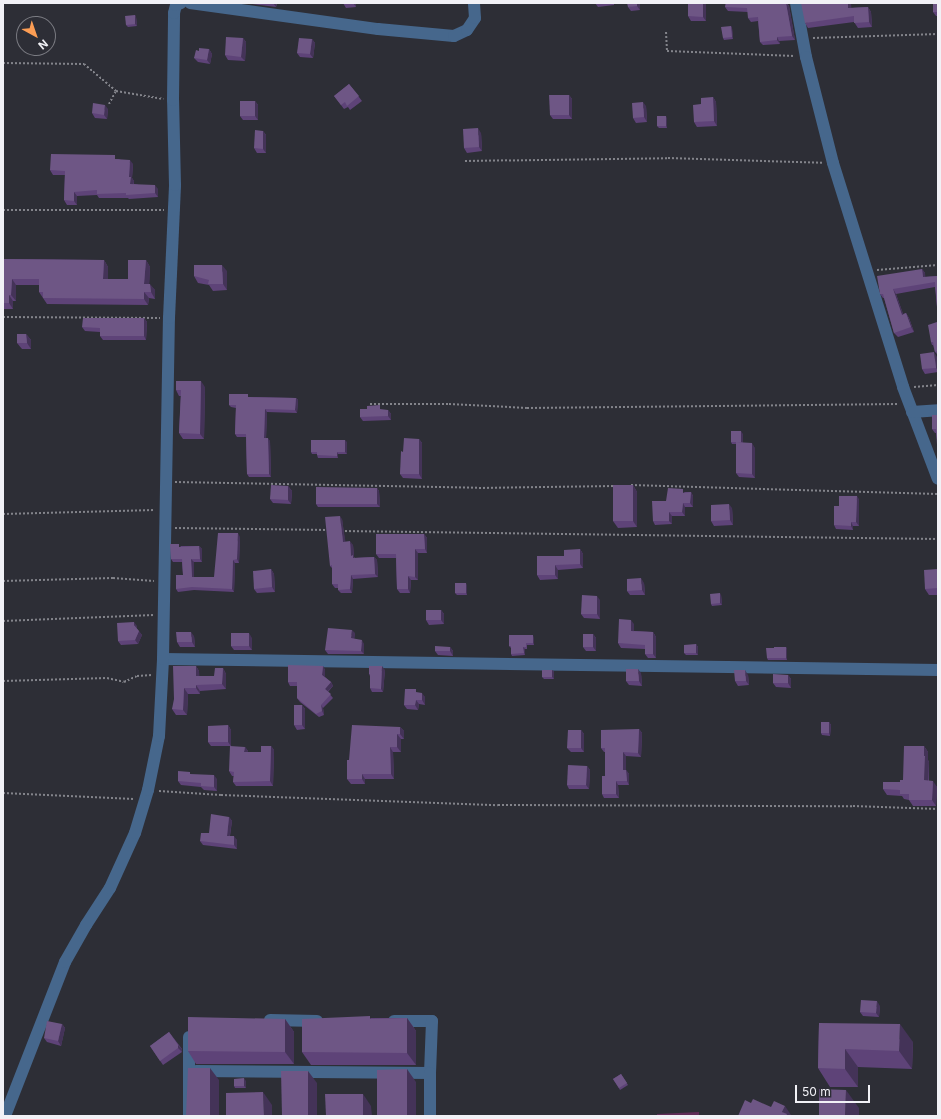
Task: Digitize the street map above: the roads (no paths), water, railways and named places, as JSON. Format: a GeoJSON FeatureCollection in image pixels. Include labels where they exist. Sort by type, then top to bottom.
{"type":"FeatureCollection","features":[{"type":"Feature","properties":{"kind":"street"},"geometry":{"type":"LineString","coordinates":[[5,1116],[65,962],[86,925],[110,888],[135,834],[147,795],[158,736],[163,659],[169,318],[175,185],[173,100],[174,13],[176,5],[181,3]]}},
{"type":"Feature","properties":{"kind":"street"},"geometry":{"type":"LineString","coordinates":[[190,3],[378,29],[454,36],[466,30],[474,18],[474,3]]}},
{"type":"Feature","properties":{"kind":"street"},"geometry":{"type":"LineString","coordinates":[[796,3],[804,39],[806,57],[833,163],[903,387],[938,479]]}},
{"type":"Feature","properties":{"kind":"street"},"geometry":{"type":"LineString","coordinates":[[912,412],[938,410]]}},
{"type":"Feature","properties":{"kind":"street"},"geometry":{"type":"LineString","coordinates":[[163,659],[938,670]]}},
{"type":"Feature","properties":{"kind":"street"},"geometry":{"type":"LineString","coordinates":[[259,1020],[330,1021]]}},
{"type":"Feature","properties":{"kind":"street"},"geometry":{"type":"LineString","coordinates":[[385,1021],[432,1021],[430,1116]]}},
{"type":"Feature","properties":{"kind":"street"},"geometry":{"type":"LineString","coordinates":[[189,1027],[189,1116]]}},
{"type":"Feature","properties":{"kind":"street"},"geometry":{"type":"LineString","coordinates":[[190,1071],[430,1073]]}}]}
